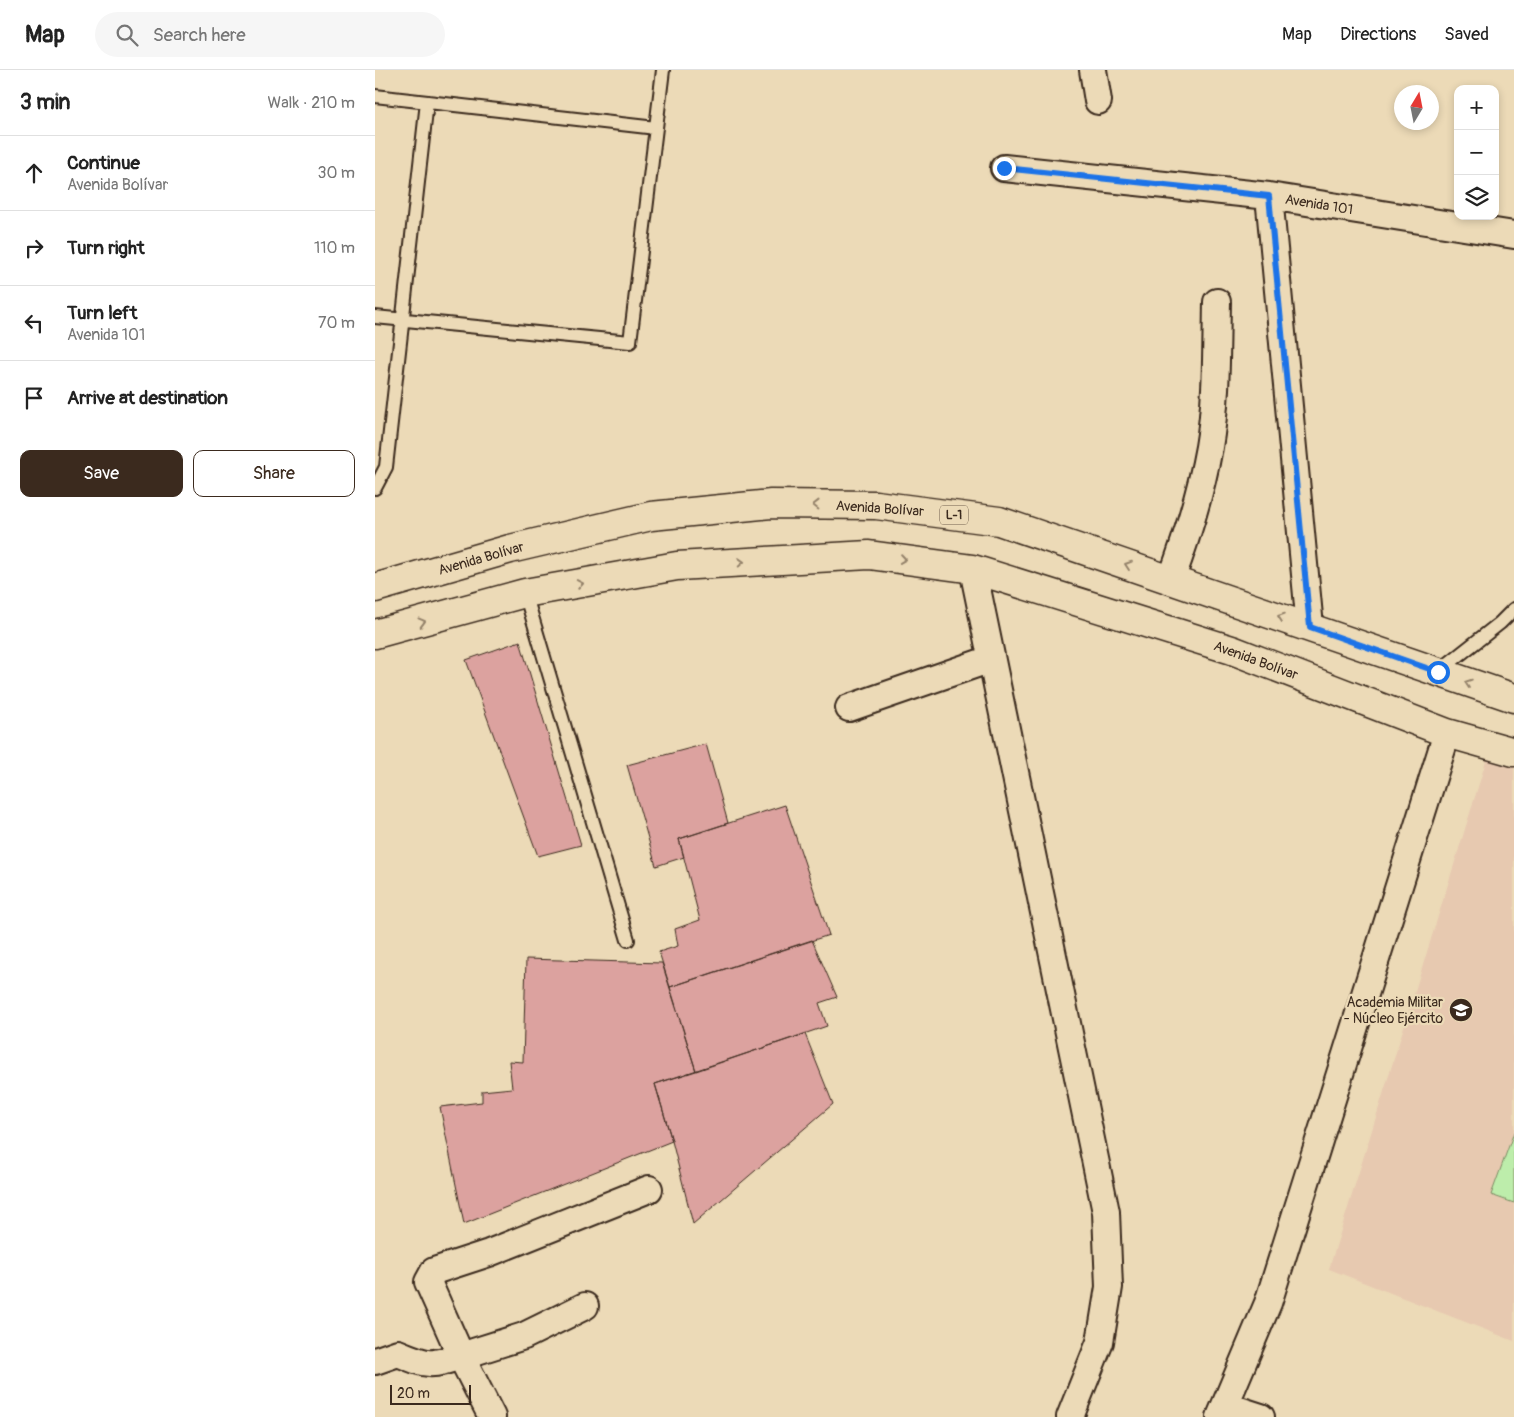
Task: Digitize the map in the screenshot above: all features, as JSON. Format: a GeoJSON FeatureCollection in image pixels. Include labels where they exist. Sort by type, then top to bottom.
{"type":"FeatureCollection","features":[{"type":"Feature","properties":{"kind":"main road","name":"Avenida Bolívar"},"geometry":{"type":"LineString","coordinates":[[375,588],[510,549],[651,516],[771,504],[876,505],[999,521],[1514,698]]}},
{"type":"Feature","properties":{"kind":"main road","name":"Avenida Bolívar"},"geometry":{"type":"LineString","coordinates":[[375,636],[525,593],[677,566],[869,555],[973,569],[1232,650],[1447,734],[1514,752]]}},
{"type":"Feature","properties":{"kind":"street"},"geometry":{"type":"LineString","coordinates":[[1093,70],[1098,101]]}},
{"type":"Feature","properties":{"kind":"street","name":"Avenida 101"},"geometry":{"type":"LineString","coordinates":[[1004,168],[1269,196],[1514,235]]}},
{"type":"Feature","properties":{"kind":"street"},"geometry":{"type":"LineString","coordinates":[[1269,196],[1310,627]]}},
{"type":"Feature","properties":{"kind":"street"},"geometry":{"type":"LineString","coordinates":[[1171,580],[1185,543],[1209,447],[1215,373],[1217,302]]}},
{"type":"Feature","properties":{"kind":"street"},"geometry":{"type":"LineString","coordinates":[[973,569],[1106,1212],[1109,1287],[1100,1342],[1070,1417]]}},
{"type":"Feature","properties":{"kind":"street"},"geometry":{"type":"LineString","coordinates":[[849,708],[991,660]]}},
{"type":"Feature","properties":{"kind":"street"},"geometry":{"type":"LineString","coordinates":[[1261,1417],[1223,1411],[1268,1303],[1447,734]]}},
{"type":"Feature","properties":{"kind":"street"},"geometry":{"type":"LineString","coordinates":[[492,1417],[427,1282],[434,1271],[489,1253],[649,1189]]}},
{"type":"Feature","properties":{"kind":"street"},"geometry":{"type":"LineString","coordinates":[[375,1361],[398,1353],[425,1364],[435,1365],[524,1336],[585,1306]]}},
{"type":"Feature","properties":{"kind":"lane"},"geometry":{"type":"LineString","coordinates":[[375,317],[630,342],[663,70]]}},
{"type":"Feature","properties":{"kind":"lane"},"geometry":{"type":"LineString","coordinates":[[375,96],[656,128]]}},
{"type":"Feature","properties":{"kind":"lane"},"geometry":{"type":"LineString","coordinates":[[375,488],[386,467],[427,102]]}},
{"type":"Feature","properties":{"kind":"lane"},"geometry":{"type":"LineString","coordinates":[[525,593],[627,940]]}},
{"type":"Feature","properties":{"kind":"lane"},"geometry":{"type":"LineString","coordinates":[[1438,672],[1500,623],[1514,609]]}},
{"type":"Feature","properties":{"kind":"shaded area","name":"Academia Militar - Núcleo Ejército"},"geometry":{"type":"Polygon","coordinates":[[[1491,745],[1514,751],[1514,1341],[1329,1269],[1491,745]]]}},
{"type":"Feature","properties":{"kind":"green space"},"geometry":{"type":"Polygon","coordinates":[[[1514,1132],[1514,1203],[1491,1195],[1514,1132]]]}},
{"type":"Feature","properties":{"kind":"building"},"geometry":{"type":"Polygon","coordinates":[[[520,641],[581,845],[538,856],[466,660],[520,641]]]}},
{"type":"Feature","properties":{"kind":"building"},"geometry":{"type":"Polygon","coordinates":[[[706,744],[728,823],[679,839],[684,857],[656,866],[627,765],[706,744]]]}},
{"type":"Feature","properties":{"kind":"building"},"geometry":{"type":"Polygon","coordinates":[[[785,805],[829,935],[670,987],[659,952],[678,946],[675,929],[700,920],[679,839],[785,805]]]}},
{"type":"Feature","properties":{"kind":"building"},"geometry":{"type":"Polygon","coordinates":[[[812,940],[837,997],[819,1003],[827,1026],[696,1071],[670,987],[812,940]]]}},
{"type":"Feature","properties":{"kind":"building"},"geometry":{"type":"Polygon","coordinates":[[[526,959],[662,963],[696,1071],[655,1084],[672,1141],[464,1224],[440,1107],[482,1102],[482,1091],[512,1088],[509,1061],[523,1062],[526,959]]]}},
{"type":"Feature","properties":{"kind":"building"},"geometry":{"type":"Polygon","coordinates":[[[805,1034],[833,1104],[693,1224],[655,1084],[805,1034]]]}},
{"type":"Feature","properties":{"kind":"place","name":"Academia Militar - Núcleo Ejército"},"geometry":{"type":"Point","coordinates":[1461,1010]}},
{"type":"Feature","properties":{"kind":"route"},"geometry":{"type":"LineString","coordinates":[[1004,168],[1269,196],[1310,627],[1438,672]]}}]}
